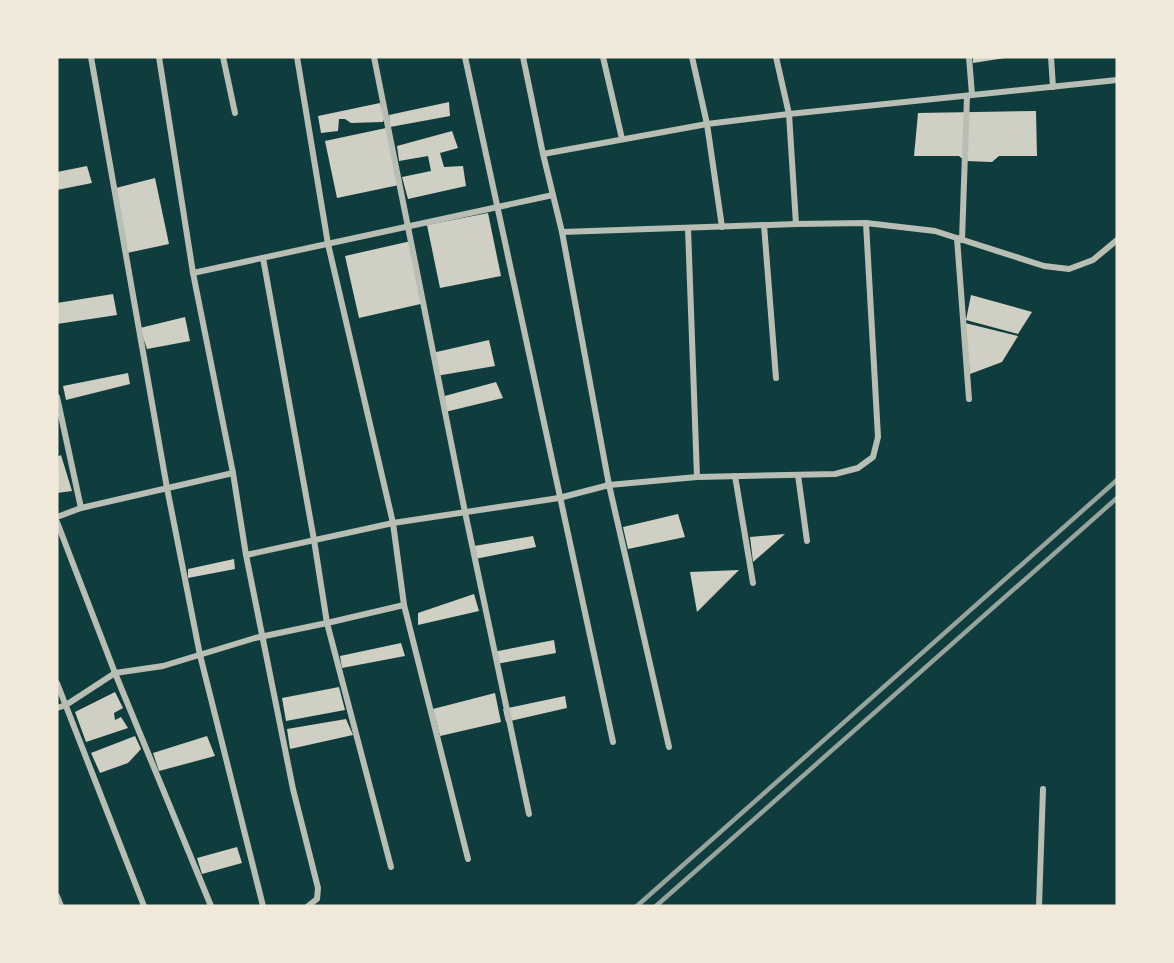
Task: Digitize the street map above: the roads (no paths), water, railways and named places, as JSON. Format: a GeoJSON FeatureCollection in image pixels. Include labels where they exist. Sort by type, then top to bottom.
{"type":"FeatureCollection","features":[{"type":"Feature","properties":{"kind":"street"},"geometry":{"type":"LineString","coordinates":[[91,57],[167,488],[200,655],[263,906]]}},
{"type":"Feature","properties":{"kind":"street"},"geometry":{"type":"LineString","coordinates":[[159,57],[193,273],[246,555],[293,789],[318,888],[316,899],[308,906]]}},
{"type":"Feature","properties":{"kind":"street"},"geometry":{"type":"LineString","coordinates":[[223,57],[235,113]]}},
{"type":"Feature","properties":{"kind":"street"},"geometry":{"type":"LineString","coordinates":[[297,57],[328,244],[393,523],[404,605],[468,859]]}},
{"type":"Feature","properties":{"kind":"street"},"geometry":{"type":"LineString","coordinates":[[374,57],[465,512],[529,814]]}},
{"type":"Feature","properties":{"kind":"street"},"geometry":{"type":"LineString","coordinates":[[465,57],[559,498],[614,742]]}},
{"type":"Feature","properties":{"kind":"street"},"geometry":{"type":"LineString","coordinates":[[523,57],[562,232],[609,485],[669,747]]}},
{"type":"Feature","properties":{"kind":"street"},"geometry":{"type":"LineString","coordinates":[[603,57],[622,139]]}},
{"type":"Feature","properties":{"kind":"street"},"geometry":{"type":"LineString","coordinates":[[693,57],[707,124],[722,227]]}},
{"type":"Feature","properties":{"kind":"street"},"geometry":{"type":"LineString","coordinates":[[776,57],[789,114],[796,224]]}},
{"type":"Feature","properties":{"kind":"street"},"geometry":{"type":"LineString","coordinates":[[969,57],[969,95],[959,239],[969,399]]}},
{"type":"Feature","properties":{"kind":"street"},"geometry":{"type":"LineString","coordinates":[[1051,57],[1053,87]]}},
{"type":"Feature","properties":{"kind":"street"},"geometry":{"type":"LineString","coordinates":[[543,154],[707,124],[1117,80]]}},
{"type":"Feature","properties":{"kind":"street"},"geometry":{"type":"LineString","coordinates":[[193,273],[553,195]]}},
{"type":"Feature","properties":{"kind":"street"},"geometry":{"type":"LineString","coordinates":[[246,555],[393,523],[559,498],[609,485],[697,477],[835,474],[858,468],[873,457],[878,437],[866,223]]}},
{"type":"Feature","properties":{"kind":"street"},"geometry":{"type":"LineString","coordinates":[[562,232],[866,223],[935,231],[1044,266],[1069,269],[1093,260],[1117,240]]}},
{"type":"Feature","properties":{"kind":"street"},"geometry":{"type":"LineString","coordinates":[[764,225],[776,378]]}},
{"type":"Feature","properties":{"kind":"street"},"geometry":{"type":"LineString","coordinates":[[688,228],[697,477]]}},
{"type":"Feature","properties":{"kind":"street"},"geometry":{"type":"LineString","coordinates":[[263,258],[327,623],[391,867]]}},
{"type":"Feature","properties":{"kind":"street"},"geometry":{"type":"LineString","coordinates":[[57,397],[81,508]]}},
{"type":"Feature","properties":{"kind":"street"},"geometry":{"type":"LineString","coordinates":[[211,906],[115,673],[57,519],[81,508],[232,473]]}},
{"type":"Feature","properties":{"kind":"street"},"geometry":{"type":"LineString","coordinates":[[798,475],[807,541]]}},
{"type":"Feature","properties":{"kind":"street"},"geometry":{"type":"LineString","coordinates":[[735,476],[753,583]]}},
{"type":"Feature","properties":{"kind":"street"},"geometry":{"type":"LineString","coordinates":[[57,708],[66,705],[115,673],[164,666],[262,636],[404,605]]}},
{"type":"Feature","properties":{"kind":"street"},"geometry":{"type":"LineString","coordinates":[[57,683],[144,906]]}},
{"type":"Feature","properties":{"kind":"street"},"geometry":{"type":"LineString","coordinates":[[1039,906],[1042,789]]}},
{"type":"Feature","properties":{"kind":"street"},"geometry":{"type":"LineString","coordinates":[[57,896],[61,906]]}},
{"type":"Feature","properties":{"kind":"railway"},"geometry":{"type":"LineString","coordinates":[[637,906],[1117,480]]}},
{"type":"Feature","properties":{"kind":"railway"},"geometry":{"type":"LineString","coordinates":[[656,906],[1117,498]]}}]}
